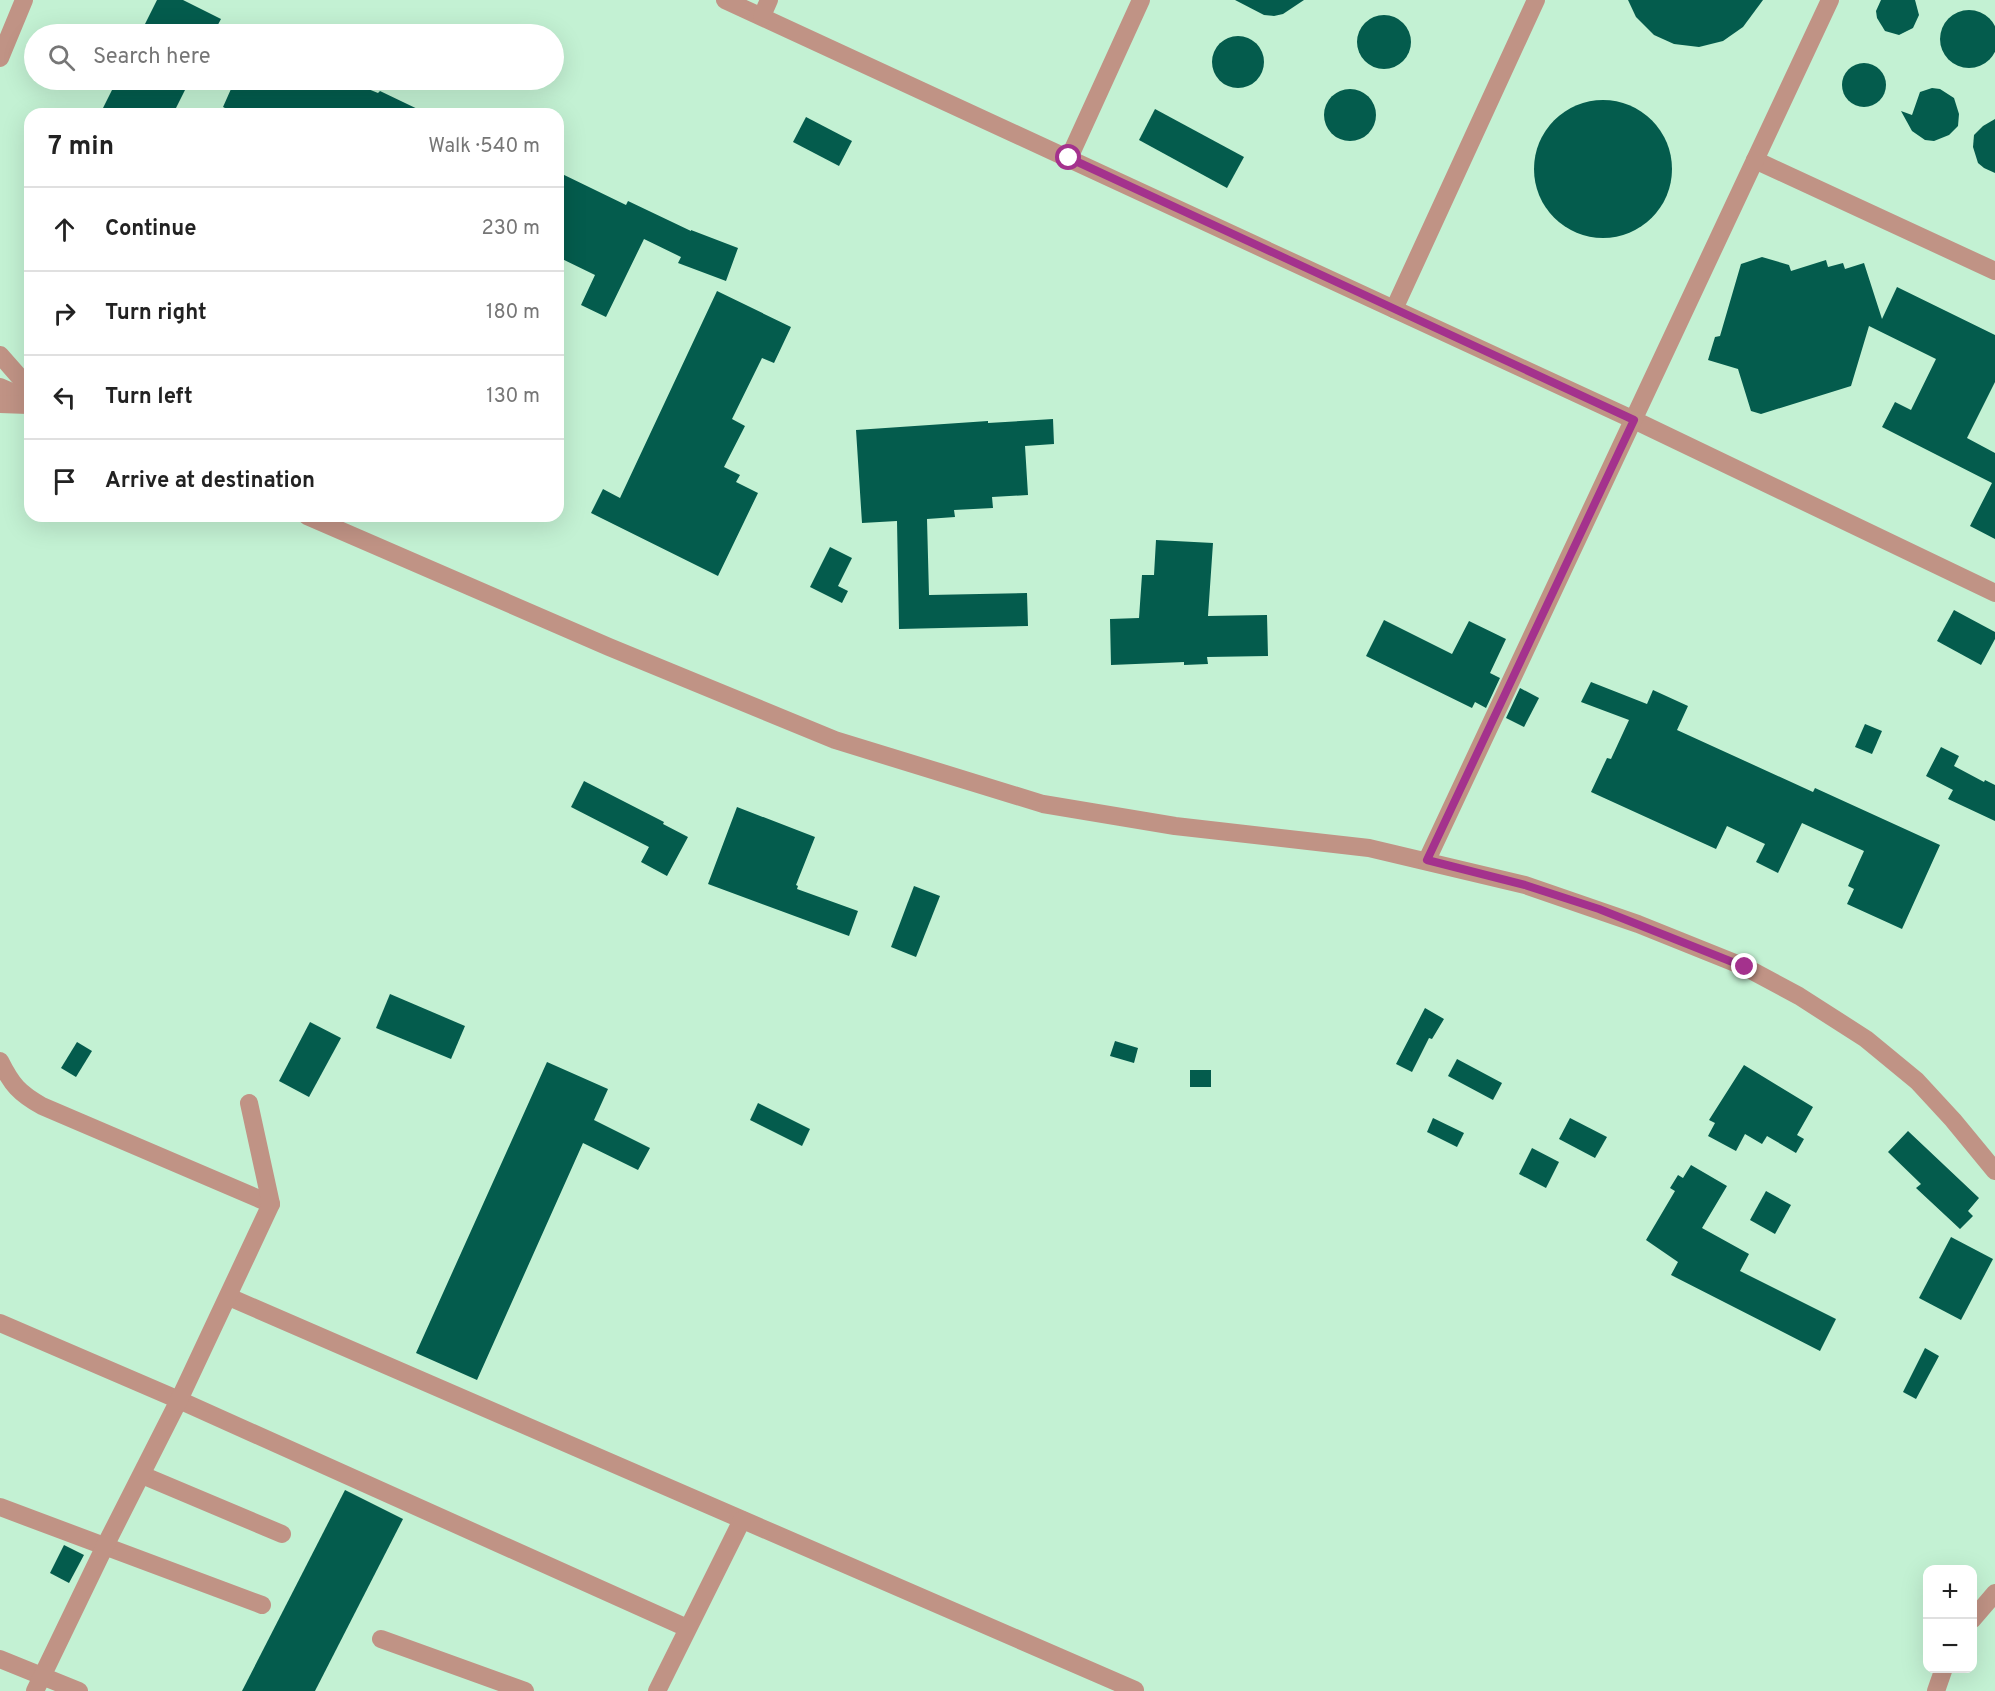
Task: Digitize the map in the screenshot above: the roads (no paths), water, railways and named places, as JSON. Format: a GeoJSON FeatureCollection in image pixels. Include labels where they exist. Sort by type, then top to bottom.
{"type":"FeatureCollection","features":[{"type":"Feature","properties":{"kind":"lane"},"geometry":{"type":"LineString","coordinates":[[0,58],[24,0]]}},
{"type":"Feature","properties":{"kind":"lane"},"geometry":{"type":"LineString","coordinates":[[725,0],[765,8],[1069,158],[1994,590]]}},
{"type":"Feature","properties":{"kind":"lane"},"geometry":{"type":"LineString","coordinates":[[1069,158],[1141,0]]}},
{"type":"Feature","properties":{"kind":"lane"},"geometry":{"type":"LineString","coordinates":[[1394,309],[1536,0]]}},
{"type":"Feature","properties":{"kind":"lane"},"geometry":{"type":"LineString","coordinates":[[1427,860],[1830,0]]}},
{"type":"Feature","properties":{"kind":"lane"},"geometry":{"type":"LineString","coordinates":[[1755,160],[1995,271]]}},
{"type":"Feature","properties":{"kind":"lane"},"geometry":{"type":"LineString","coordinates":[[0,355],[24,382]]}},
{"type":"Feature","properties":{"kind":"lane"},"geometry":{"type":"LineString","coordinates":[[0,387],[24,397]]}},
{"type":"Feature","properties":{"kind":"lane"},"geometry":{"type":"LineString","coordinates":[[0,404],[24,405]]}},
{"type":"Feature","properties":{"kind":"lane"},"geometry":{"type":"LineString","coordinates":[[321,522],[609,647],[836,740],[1043,804],[1175,826],[1368,848],[1427,860],[1525,885],[1599,909],[1745,967],[1799,996],[1866,1039],[1917,1081],[1995,1171]]}},
{"type":"Feature","properties":{"kind":"lane"},"geometry":{"type":"LineString","coordinates":[[0,1061],[12,1084],[23,1096],[271,1204]]}},
{"type":"Feature","properties":{"kind":"lane"},"geometry":{"type":"LineString","coordinates":[[39,1683],[230,1297],[271,1204],[249,1102]]}},
{"type":"Feature","properties":{"kind":"lane"},"geometry":{"type":"LineString","coordinates":[[230,1297],[1135,1690]]}},
{"type":"Feature","properties":{"kind":"lane"},"geometry":{"type":"LineString","coordinates":[[0,1323],[179,1400],[687,1628]]}},
{"type":"Feature","properties":{"kind":"lane"},"geometry":{"type":"LineString","coordinates":[[141,1475],[282,1534]]}},
{"type":"Feature","properties":{"kind":"lane"},"geometry":{"type":"LineString","coordinates":[[0,1507],[262,1605]]}},
{"type":"Feature","properties":{"kind":"lane"},"geometry":{"type":"LineString","coordinates":[[657,1691],[742,1520]]}},
{"type":"Feature","properties":{"kind":"lane"},"geometry":{"type":"LineString","coordinates":[[1973,1619],[1995,1593]]}},
{"type":"Feature","properties":{"kind":"lane"},"geometry":{"type":"LineString","coordinates":[[381,1639],[525,1691]]}},
{"type":"Feature","properties":{"kind":"lane"},"geometry":{"type":"LineString","coordinates":[[0,1659],[39,1683],[80,1691]]}},
{"type":"Feature","properties":{"kind":"lane"},"geometry":{"type":"LineString","coordinates":[[1936,1691],[1942,1673]]}}]}
